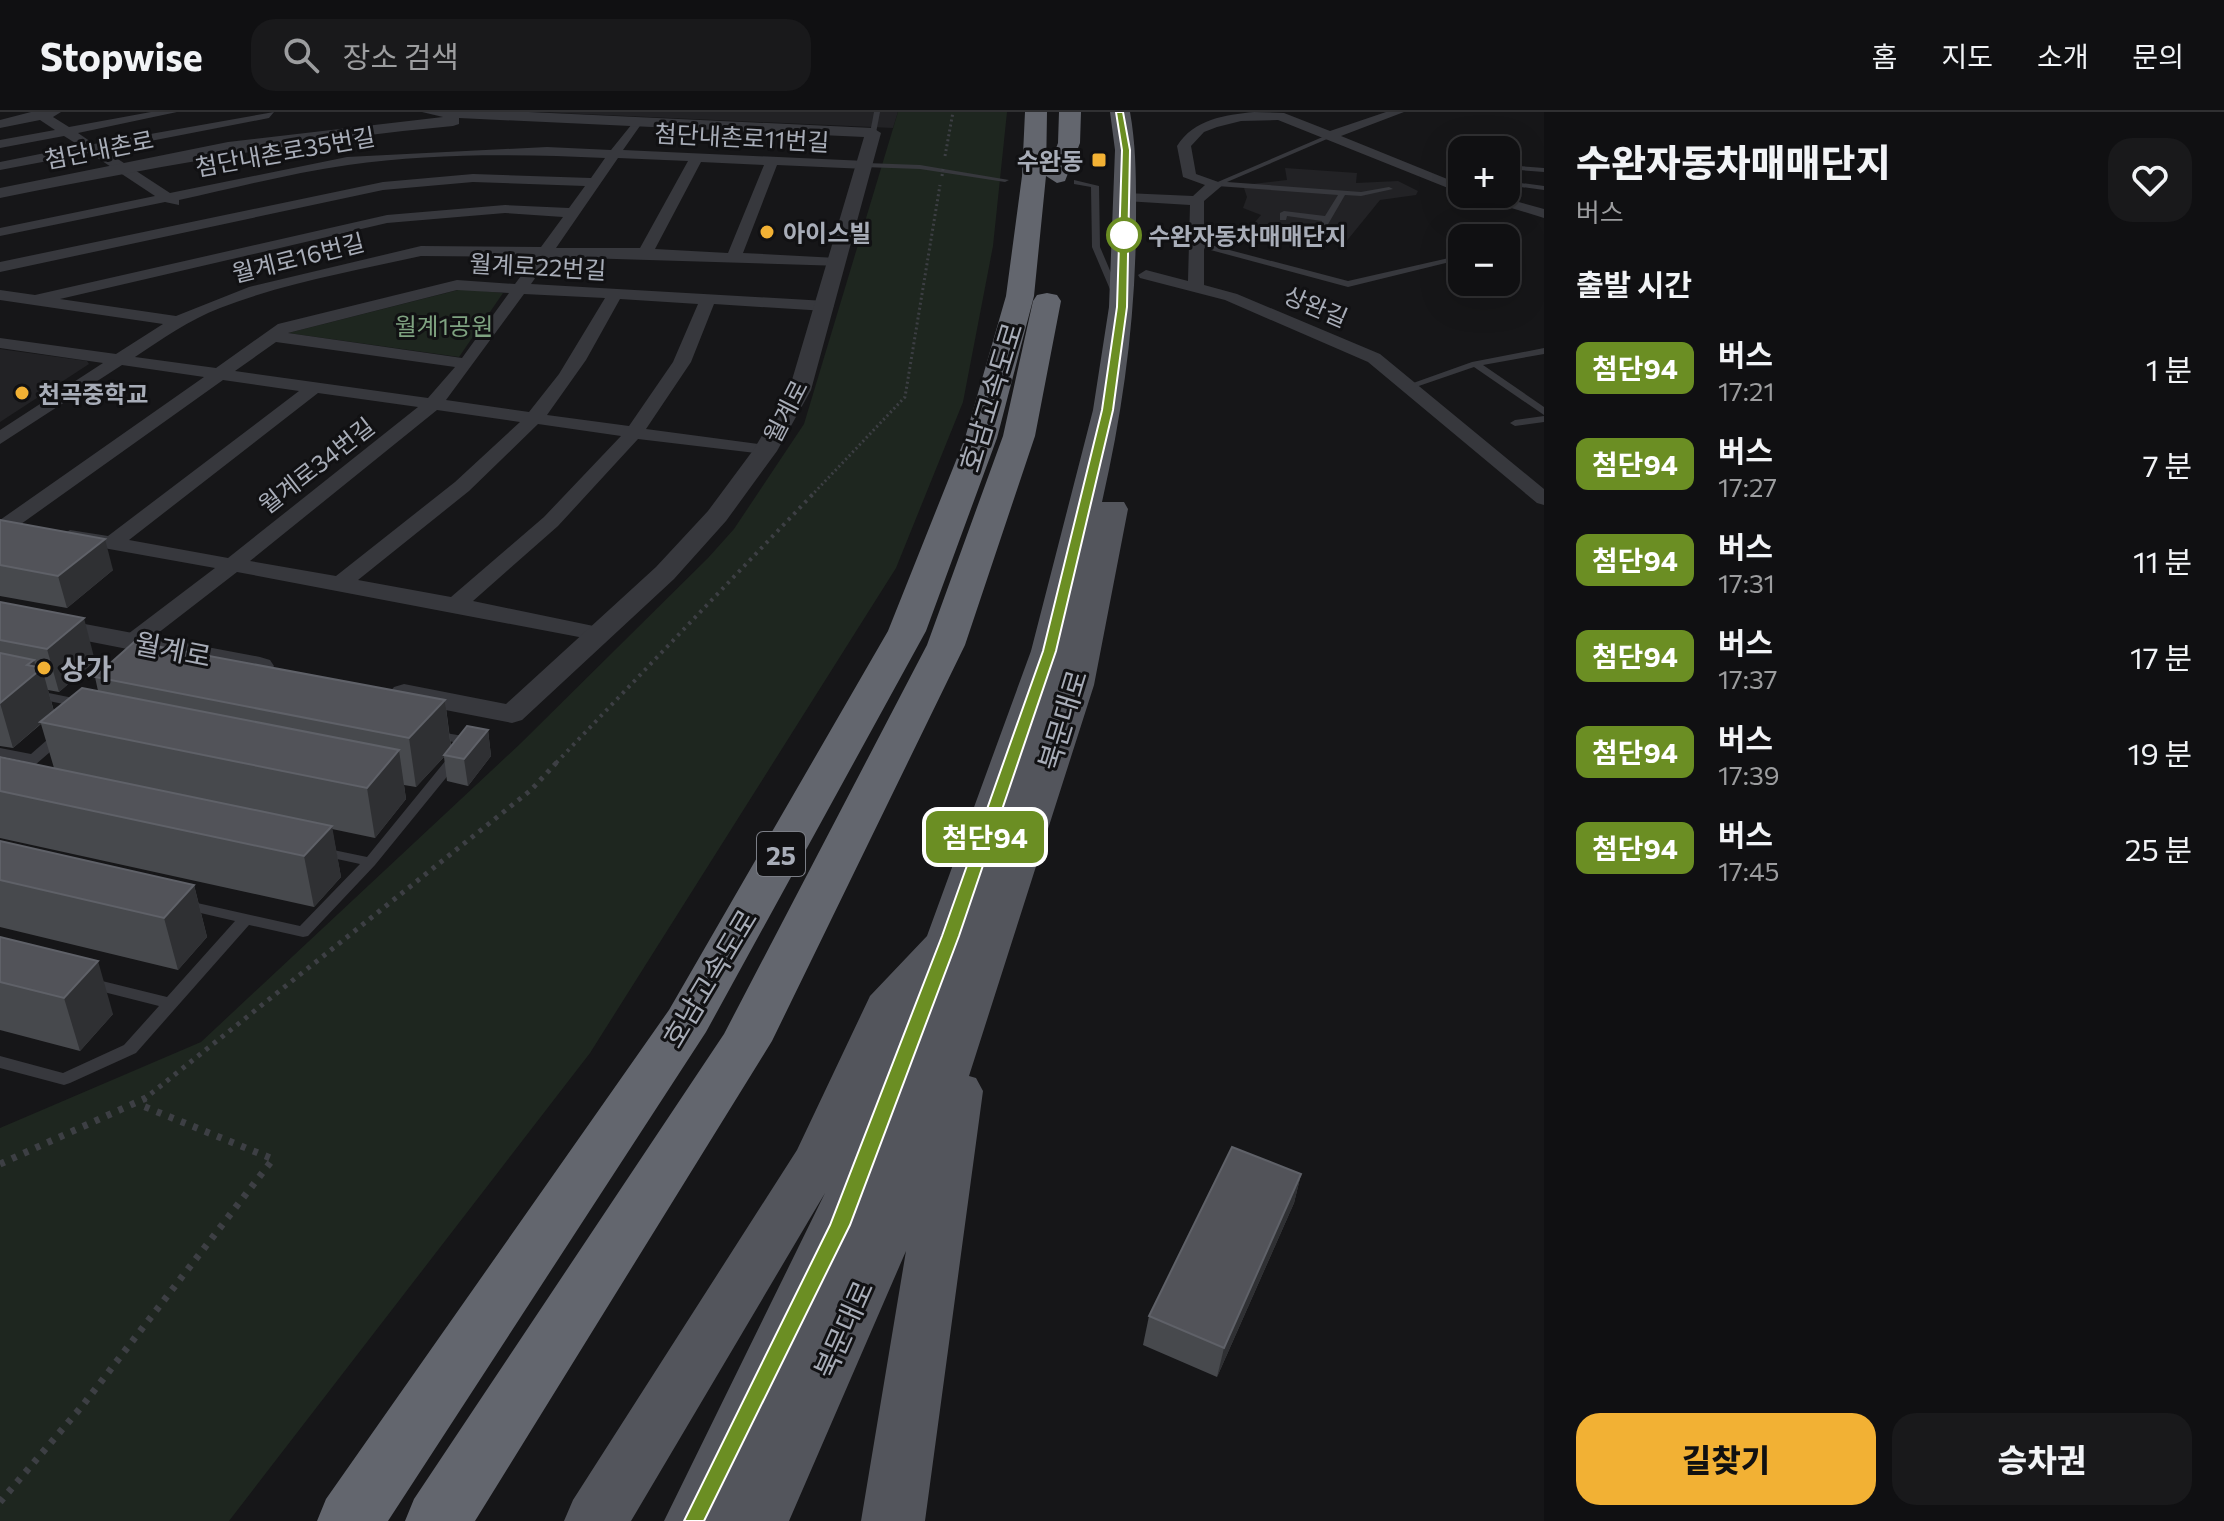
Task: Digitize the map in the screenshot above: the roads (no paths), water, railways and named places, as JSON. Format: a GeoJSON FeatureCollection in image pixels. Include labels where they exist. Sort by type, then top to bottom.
{"type":"FeatureCollection","features":[{"type":"Feature","properties":{"kind":"highway","name":"호남고속도로"},"geometry":{"type":"LineString","coordinates":[[350,1521],[688,1020],[907,631],[981,438],[1020,296],[1034,176],[1036,112]]}},
{"type":"Feature","properties":{"kind":"highway","name":"호남고속도로"},"geometry":{"type":"LineString","coordinates":[[438,1521],[746,1041],[946,645],[1019,436],[1052,277],[1067,179],[1057,112]]}},
{"type":"Feature","properties":{"kind":"highway"},"geometry":{"type":"LineString","coordinates":[[1067,179],[1070,112]]}},
{"type":"Feature","properties":{"kind":"main road","name":"북문대로"},"geometry":{"type":"LineString","coordinates":[[1120,112],[1139,198]]}},
{"type":"Feature","properties":{"kind":"main road","name":"북문대로"},"geometry":{"type":"LineString","coordinates":[[696,1521],[840,1225],[950,936],[1049,651],[1134,291],[1139,198],[1138,112]]}},
{"type":"Feature","properties":{"kind":"main road","name":"북문대로"},"geometry":{"type":"LineString","coordinates":[[757,1521],[882,1243],[973,996],[1075,685],[1133,412],[1143,338],[1134,291]]}},
{"type":"Feature","properties":{"kind":"main road"},"geometry":{"type":"LineString","coordinates":[[596,1521],[820,1157],[887,1008],[950,936]]}},
{"type":"Feature","properties":{"kind":"main road"},"geometry":{"type":"LineString","coordinates":[[893,1521],[918,1334],[973,996]]}},
{"type":"Feature","properties":{"kind":"street"},"geometry":{"type":"LineString","coordinates":[[0,124],[40,114],[64,112]]}},
{"type":"Feature","properties":{"kind":"street"},"geometry":{"type":"LineString","coordinates":[[0,144],[171,112]]}},
{"type":"Feature","properties":{"kind":"street"},"geometry":{"type":"LineString","coordinates":[[0,166],[269,114],[266,112]]}},
{"type":"Feature","properties":{"kind":"street"},"geometry":{"type":"LineString","coordinates":[[430,112],[636,123],[875,123]]}},
{"type":"Feature","properties":{"kind":"street"},"geometry":{"type":"LineString","coordinates":[[1332,135],[1398,112]]}},
{"type":"Feature","properties":{"kind":"street","name":"첨단내촌로35번길"},"geometry":{"type":"LineString","coordinates":[[40,114],[295,281]]}},
{"type":"Feature","properties":{"kind":"street"},"geometry":{"type":"LineString","coordinates":[[1217,184],[1190,177],[1184,146],[1194,133],[1240,116],[1267,114],[1448,179]]}},
{"type":"Feature","properties":{"kind":"street","name":"첨단내촌로"},"geometry":{"type":"LineString","coordinates":[[0,193],[393,118],[493,116]]}},
{"type":"Feature","properties":{"kind":"street"},"geometry":{"type":"LineString","coordinates":[[393,118],[436,212],[438,249]]}},
{"type":"Feature","properties":{"kind":"street","name":"첨단내촌로11번길"},"geometry":{"type":"LineString","coordinates":[[518,288],[636,123]]}},
{"type":"Feature","properties":{"kind":"street","name":"월계로"},"geometry":{"type":"LineString","coordinates":[[376,688],[512,714],[665,573],[717,516],[765,451],[800,390],[866,165],[875,123]]}},
{"type":"Feature","properties":{"kind":"street","name":"첨단내촌로11번길"},"geometry":{"type":"LineString","coordinates":[[411,155],[484,150],[866,165]]}},
{"type":"Feature","properties":{"kind":"street","name":"첨단내촌로35번길"},"geometry":{"type":"LineString","coordinates":[[0,232],[347,161],[411,155]]}},
{"type":"Feature","properties":{"kind":"street"},"geometry":{"type":"LineString","coordinates":[[645,253],[696,158]]}},
{"type":"Feature","properties":{"kind":"street"},"geometry":{"type":"LineString","coordinates":[[734,257],[772,161]]}},
{"type":"Feature","properties":{"kind":"street"},"geometry":{"type":"LineString","coordinates":[[424,182],[516,178],[596,182]]}},
{"type":"Feature","properties":{"kind":"street","name":"첨단내촌로35번길"},"geometry":{"type":"LineString","coordinates":[[3,264],[344,192],[424,182]]}},
{"type":"Feature","properties":{"kind":"street"},"geometry":{"type":"LineString","coordinates":[[1139,198],[1197,201],[1217,184]]}},
{"type":"Feature","properties":{"kind":"street"},"geometry":{"type":"LineString","coordinates":[[1196,285],[1197,201]]}},
{"type":"Feature","properties":{"kind":"street"},"geometry":{"type":"LineString","coordinates":[[1520,207],[1544,214]]}},
{"type":"Feature","properties":{"kind":"street"},"geometry":{"type":"LineString","coordinates":[[35,300],[387,219],[436,212],[505,209],[574,213]]}},
{"type":"Feature","properties":{"kind":"street","name":"월계로16번길"},"geometry":{"type":"LineString","coordinates":[[0,438],[178,321],[212,305],[295,281],[438,249],[645,253],[837,263]]}},
{"type":"Feature","properties":{"kind":"street","name":"월계로22번길"},"geometry":{"type":"LineString","coordinates":[[219,374],[284,328],[457,285],[826,306]]}},
{"type":"Feature","properties":{"kind":"street","name":"상완길"},"geometry":{"type":"LineString","coordinates":[[1134,291],[1196,285],[1361,352],[1394,373],[1544,499]]}},
{"type":"Feature","properties":{"kind":"street","name":"월계로34번길"},"geometry":{"type":"LineString","coordinates":[[149,648],[231,564],[354,471],[432,405],[467,364],[518,288]]}},
{"type":"Feature","properties":{"kind":"street"},"geometry":{"type":"LineString","coordinates":[[339,584],[455,495],[532,420],[582,354],[615,294]]}},
{"type":"Feature","properties":{"kind":"street"},"geometry":{"type":"LineString","coordinates":[[0,295],[178,321]]}},
{"type":"Feature","properties":{"kind":"street"},"geometry":{"type":"LineString","coordinates":[[456,604],[564,513],[634,434],[683,359],[708,299]]}},
{"type":"Feature","properties":{"kind":"street"},"geometry":{"type":"LineString","coordinates":[[272,336],[467,364]]}},
{"type":"Feature","properties":{"kind":"street","name":"월계로34번길"},"geometry":{"type":"LineString","coordinates":[[0,343],[765,451]]}},
{"type":"Feature","properties":{"kind":"street"},"geometry":{"type":"LineString","coordinates":[[3,524],[219,374]]}},
{"type":"Feature","properties":{"kind":"street"},"geometry":{"type":"LineString","coordinates":[[112,543],[314,388]]}},
{"type":"Feature","properties":{"kind":"street"},"geometry":{"type":"LineString","coordinates":[[3,524],[456,604],[600,634]]}},
{"type":"Feature","properties":{"kind":"street","name":"월계로"},"geometry":{"type":"LineString","coordinates":[[0,616],[149,648],[285,670]]}},
{"type":"Feature","properties":{"kind":"lane"},"geometry":{"type":"LineString","coordinates":[[1217,184],[1332,135]]}},
{"type":"Feature","properties":{"kind":"lane"},"geometry":{"type":"LineString","coordinates":[[866,165],[920,167],[1005,180]]}},
{"type":"Feature","properties":{"kind":"lane"},"geometry":{"type":"LineString","coordinates":[[1520,168],[1544,170]]}},
{"type":"Feature","properties":{"kind":"lane"},"geometry":{"type":"LineString","coordinates":[[1067,179],[1095,186],[1096,247],[1134,291]]}},
{"type":"Feature","properties":{"kind":"lane"},"geometry":{"type":"LineString","coordinates":[[1217,184],[1343,193],[1389,189]]}},
{"type":"Feature","properties":{"kind":"lane"},"geometry":{"type":"LineString","coordinates":[[1520,185],[1544,188]]}},
{"type":"Feature","properties":{"kind":"lane"},"geometry":{"type":"LineString","coordinates":[[1283,218],[1284,213],[1326,222],[1343,193]]}},
{"type":"Feature","properties":{"kind":"lane"},"geometry":{"type":"LineString","coordinates":[[1195,243],[1348,284],[1448,260]]}},
{"type":"Feature","properties":{"kind":"lane"},"geometry":{"type":"LineString","coordinates":[[1407,387],[1475,364],[1544,351]]}},
{"type":"Feature","properties":{"kind":"lane"},"geometry":{"type":"LineString","coordinates":[[1475,364],[1544,412]]}},
{"type":"Feature","properties":{"kind":"lane"},"geometry":{"type":"LineString","coordinates":[[1515,423],[1544,419]]}},
{"type":"Feature","properties":{"kind":"lane"},"geometry":{"type":"LineString","coordinates":[[0,687],[95,706],[33,759],[9,786]]}},
{"type":"Feature","properties":{"kind":"lane"},"geometry":{"type":"LineString","coordinates":[[168,901],[303,932],[370,862],[417,794],[469,741],[423,732]]}},
{"type":"Feature","properties":{"kind":"lane"},"geometry":{"type":"LineString","coordinates":[[0,752],[33,759]]}},
{"type":"Feature","properties":{"kind":"lane"},"geometry":{"type":"LineString","coordinates":[[309,849],[370,862]]}},
{"type":"Feature","properties":{"kind":"lane"},"geometry":{"type":"LineString","coordinates":[[1,1063],[64,1079],[130,1049],[245,919]]}},
{"type":"Feature","properties":{"kind":"lane"},"geometry":{"type":"LineString","coordinates":[[78,980],[171,1003]]}},
{"type":"Feature","properties":{"kind":"place","name":"수완동"},"geometry":{"type":"Point","coordinates":[1099,160]}},
{"type":"Feature","properties":{"kind":"place","name":"아이스빌"},"geometry":{"type":"Point","coordinates":[767,232]}},
{"type":"Feature","properties":{"kind":"place","name":"수완자동차매매단지"},"geometry":{"type":"Point","coordinates":[1124,235]}},
{"type":"Feature","properties":{"kind":"place","name":"천곡중학교"},"geometry":{"type":"Point","coordinates":[22,393]}},
{"type":"Feature","properties":{"kind":"place","name":"상가"},"geometry":{"type":"Point","coordinates":[44,668]}},
{"type":"Feature","properties":{"kind":"park label","name":"월계1공원"},"geometry":{"type":"Point","coordinates":[444,325]}}]}
